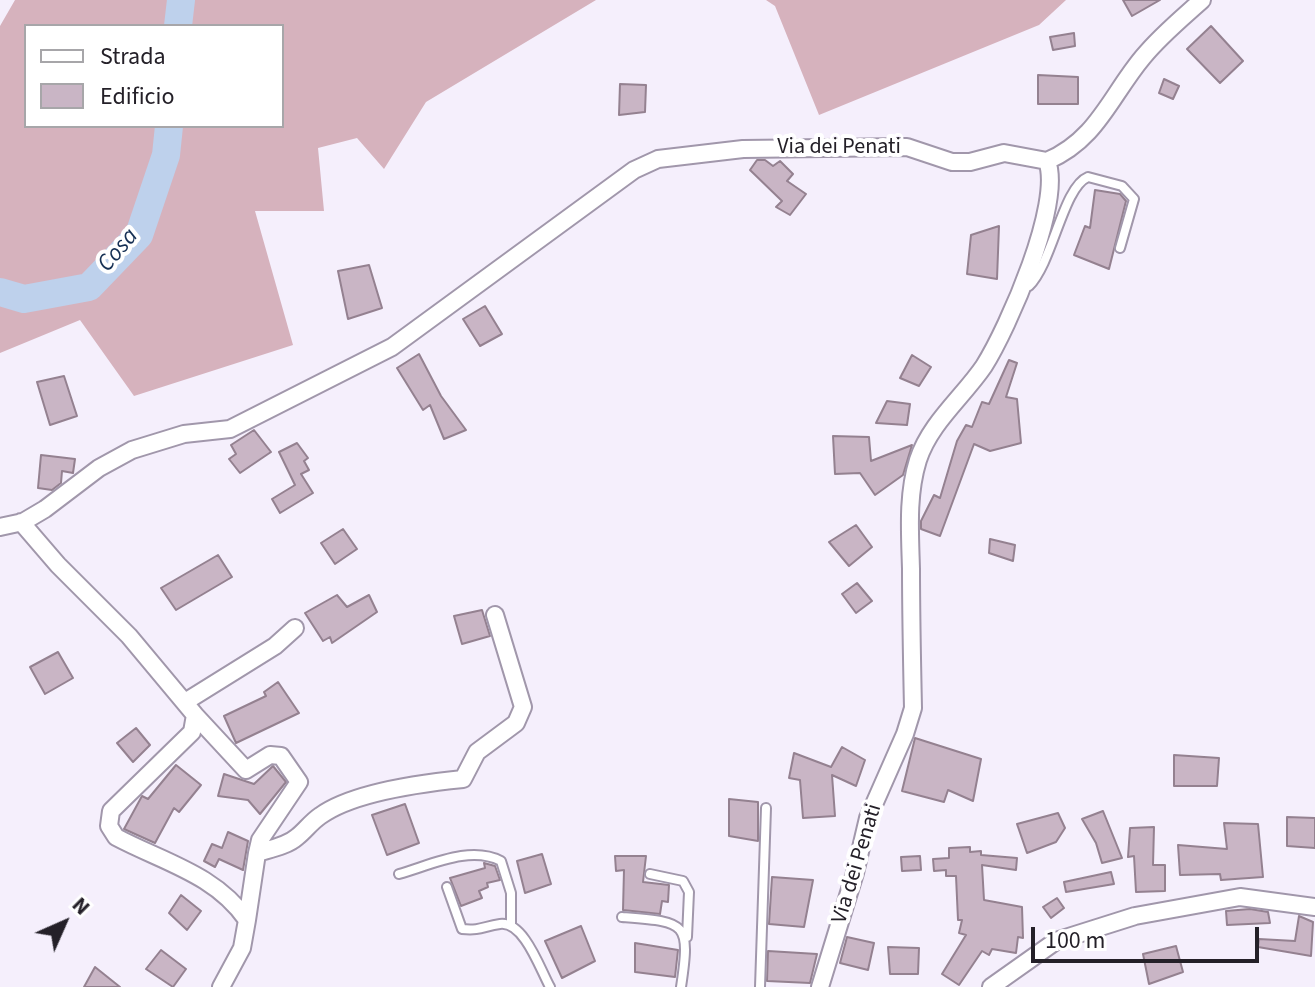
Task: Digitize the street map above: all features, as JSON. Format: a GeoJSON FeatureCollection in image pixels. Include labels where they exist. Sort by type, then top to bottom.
{"type":"FeatureCollection","features":[{"type":"Feature","properties":{"kind":"street"},"geometry":{"type":"LineString","coordinates":[[1047,161],[1064,154],[1097,125],[1142,58],[1202,0]]}},
{"type":"Feature","properties":{"kind":"street","name":"Via dei Penati"},"geometry":{"type":"LineString","coordinates":[[0,527],[21,522],[77,488],[99,468],[132,450],[184,434],[230,429],[392,347],[634,170],[658,159],[743,149],[907,147],[952,162],[970,162],[1004,153],[1047,161],[1050,178],[1045,217],[1022,286],[983,367],[934,429],[919,458],[911,494],[913,708],[900,748],[868,818],[855,873],[820,987]]}},
{"type":"Feature","properties":{"kind":"street"},"geometry":{"type":"LineString","coordinates":[[21,522],[58,565],[129,636],[246,770],[270,755],[281,756],[299,782],[260,840],[242,948],[221,987]]}},
{"type":"Feature","properties":{"kind":"street"},"geometry":{"type":"LineString","coordinates":[[257,853],[295,840],[321,815],[351,803],[410,784],[463,779],[477,752],[516,723],[523,707],[495,615]]}},
{"type":"Feature","properties":{"kind":"street"},"geometry":{"type":"LineString","coordinates":[[190,709],[295,628]]}},
{"type":"Feature","properties":{"kind":"street"},"geometry":{"type":"LineString","coordinates":[[190,709],[192,732],[111,811],[109,826],[116,837],[211,882],[235,903],[247,920]]}},
{"type":"Feature","properties":{"kind":"street"},"geometry":{"type":"LineString","coordinates":[[991,987],[1056,941],[1135,916],[1240,897],[1315,907]]}},
{"type":"Feature","properties":{"kind":"lane"},"geometry":{"type":"LineString","coordinates":[[1022,286],[1029,286],[1040,272],[1075,186],[1088,177],[1122,186],[1134,199],[1120,248]]}},
{"type":"Feature","properties":{"kind":"lane"},"geometry":{"type":"LineString","coordinates":[[760,987],[766,808]]}},
{"type":"Feature","properties":{"kind":"lane"},"geometry":{"type":"LineString","coordinates":[[399,874],[477,853],[492,856],[501,861],[511,893],[511,925]]}},
{"type":"Feature","properties":{"kind":"lane"},"geometry":{"type":"LineString","coordinates":[[650,874],[683,881],[689,892],[687,947],[681,987]]}},
{"type":"Feature","properties":{"kind":"lane"},"geometry":{"type":"LineString","coordinates":[[447,887],[462,929],[481,931],[499,924],[511,925],[520,934],[550,987]]}},
{"type":"Feature","properties":{"kind":"lane"},"geometry":{"type":"LineString","coordinates":[[622,917],[666,920],[684,934],[687,947]]}},
{"type":"Feature","properties":{"kind":"shaded area"},"geometry":{"type":"Polygon","coordinates":[[[15,0],[596,0],[426,102],[384,169],[357,138],[318,148],[324,211],[255,211],[293,345],[134,396],[80,320],[0,353],[0,26],[15,0]]]}},
{"type":"Feature","properties":{"kind":"shaded area"},"geometry":{"type":"Polygon","coordinates":[[[766,0],[1066,0],[1039,25],[819,115],[775,6],[766,0]]]}},
{"type":"Feature","properties":{"kind":"building"},"geometry":{"type":"Polygon","coordinates":[[[1123,0],[1160,0],[1132,16],[1123,0]]]}},
{"type":"Feature","properties":{"kind":"building"},"geometry":{"type":"Polygon","coordinates":[[[1211,26],[1243,61],[1220,83],[1187,49],[1211,26]]]}},
{"type":"Feature","properties":{"kind":"building"},"geometry":{"type":"Polygon","coordinates":[[[1074,33],[1075,46],[1053,50],[1050,37],[1074,33]]]}},
{"type":"Feature","properties":{"kind":"building"},"geometry":{"type":"Polygon","coordinates":[[[1038,75],[1078,77],[1078,104],[1038,104],[1038,75]]]}},
{"type":"Feature","properties":{"kind":"building"},"geometry":{"type":"Polygon","coordinates":[[[1164,79],[1179,86],[1173,99],[1159,93],[1164,79]]]}},
{"type":"Feature","properties":{"kind":"building"},"geometry":{"type":"Polygon","coordinates":[[[620,84],[646,85],[645,112],[619,115],[620,84]]]}},
{"type":"Feature","properties":{"kind":"building"},"geometry":{"type":"Polygon","coordinates":[[[757,160],[765,160],[773,166],[780,161],[793,174],[787,181],[806,194],[790,215],[776,207],[782,201],[750,170],[757,160]]]}},
{"type":"Feature","properties":{"kind":"building"},"geometry":{"type":"Polygon","coordinates":[[[1095,190],[1120,194],[1126,201],[1109,269],[1074,255],[1085,226],[1090,228],[1095,190]]]}},
{"type":"Feature","properties":{"kind":"building"},"geometry":{"type":"Polygon","coordinates":[[[999,226],[997,279],[967,274],[971,235],[999,226]]]}},
{"type":"Feature","properties":{"kind":"building"},"geometry":{"type":"Polygon","coordinates":[[[369,265],[382,308],[348,319],[338,271],[369,265]]]}},
{"type":"Feature","properties":{"kind":"building"},"geometry":{"type":"Polygon","coordinates":[[[485,306],[502,334],[480,346],[463,319],[485,306]]]}},
{"type":"Feature","properties":{"kind":"building"},"geometry":{"type":"Polygon","coordinates":[[[419,354],[441,396],[466,430],[444,439],[430,405],[423,410],[397,368],[419,354]]]}},
{"type":"Feature","properties":{"kind":"building"},"geometry":{"type":"Polygon","coordinates":[[[912,355],[931,367],[919,386],[900,378],[912,355]]]}},
{"type":"Feature","properties":{"kind":"building"},"geometry":{"type":"Polygon","coordinates":[[[1009,360],[1017,363],[1006,397],[1017,399],[1021,443],[990,451],[974,444],[940,536],[921,529],[921,521],[934,495],[940,498],[957,441],[966,425],[972,427],[982,402],[989,404],[1009,360]]]}},
{"type":"Feature","properties":{"kind":"building"},"geometry":{"type":"Polygon","coordinates":[[[64,376],[77,416],[50,425],[37,382],[64,376]]]}},
{"type":"Feature","properties":{"kind":"building"},"geometry":{"type":"Polygon","coordinates":[[[887,401],[910,404],[907,425],[876,423],[887,401]]]}},
{"type":"Feature","properties":{"kind":"building"},"geometry":{"type":"Polygon","coordinates":[[[254,430],[271,452],[240,473],[229,459],[236,454],[231,445],[254,430]]]}},
{"type":"Feature","properties":{"kind":"building"},"geometry":{"type":"Polygon","coordinates":[[[833,436],[869,437],[871,461],[912,445],[903,475],[875,495],[860,473],[835,474],[833,436]]]}},
{"type":"Feature","properties":{"kind":"building"},"geometry":{"type":"Polygon","coordinates":[[[297,443],[308,458],[304,461],[309,470],[301,474],[313,493],[280,513],[272,499],[295,485],[279,452],[297,443]]]}},
{"type":"Feature","properties":{"kind":"building"},"geometry":{"type":"Polygon","coordinates":[[[41,455],[75,459],[73,473],[62,471],[61,483],[52,490],[38,488],[41,455]]]}},
{"type":"Feature","properties":{"kind":"building"},"geometry":{"type":"Polygon","coordinates":[[[856,525],[872,547],[849,566],[829,542],[856,525]]]}},
{"type":"Feature","properties":{"kind":"building"},"geometry":{"type":"Polygon","coordinates":[[[343,529],[357,549],[335,564],[321,543],[343,529]]]}},
{"type":"Feature","properties":{"kind":"building"},"geometry":{"type":"Polygon","coordinates":[[[990,539],[1015,545],[1013,561],[989,553],[990,539]]]}},
{"type":"Feature","properties":{"kind":"building"},"geometry":{"type":"Polygon","coordinates":[[[218,555],[232,577],[176,610],[161,588],[218,555]]]}},
{"type":"Feature","properties":{"kind":"building"},"geometry":{"type":"Polygon","coordinates":[[[857,583],[872,601],[856,613],[842,594],[857,583]]]}},
{"type":"Feature","properties":{"kind":"building"},"geometry":{"type":"Polygon","coordinates":[[[337,595],[347,607],[369,595],[377,612],[332,643],[330,637],[323,641],[305,613],[337,595]]]}},
{"type":"Feature","properties":{"kind":"building"},"geometry":{"type":"Polygon","coordinates":[[[482,610],[490,636],[462,644],[454,616],[482,610]]]}},
{"type":"Feature","properties":{"kind":"building"},"geometry":{"type":"Polygon","coordinates":[[[58,652],[73,678],[45,694],[30,667],[58,652]]]}},
{"type":"Feature","properties":{"kind":"building"},"geometry":{"type":"Polygon","coordinates":[[[278,682],[299,713],[236,743],[224,716],[266,696],[264,692],[278,682]]]}},
{"type":"Feature","properties":{"kind":"building"},"geometry":{"type":"Polygon","coordinates":[[[136,728],[150,745],[133,762],[117,743],[136,728]]]}},
{"type":"Feature","properties":{"kind":"building"},"geometry":{"type":"Polygon","coordinates":[[[915,738],[981,759],[973,801],[948,790],[944,802],[902,791],[915,738]]]}},
{"type":"Feature","properties":{"kind":"building"},"geometry":{"type":"Polygon","coordinates":[[[842,747],[865,760],[856,786],[832,775],[835,816],[803,818],[800,780],[789,778],[794,753],[831,767],[842,747]]]}},
{"type":"Feature","properties":{"kind":"building"},"geometry":{"type":"Polygon","coordinates":[[[1174,755],[1219,758],[1217,786],[1174,786],[1174,755]]]}},
{"type":"Feature","properties":{"kind":"building"},"geometry":{"type":"Polygon","coordinates":[[[176,765],[201,785],[179,812],[174,808],[155,843],[124,829],[142,796],[148,799],[176,765]]]}},
{"type":"Feature","properties":{"kind":"building"},"geometry":{"type":"Polygon","coordinates":[[[273,766],[286,782],[260,814],[248,800],[218,796],[224,774],[254,784],[273,766]]]}},
{"type":"Feature","properties":{"kind":"building"},"geometry":{"type":"Polygon","coordinates":[[[729,799],[758,802],[758,841],[729,836],[729,799]]]}},
{"type":"Feature","properties":{"kind":"building"},"geometry":{"type":"Polygon","coordinates":[[[405,804],[419,843],[387,855],[372,815],[405,804]]]}},
{"type":"Feature","properties":{"kind":"building"},"geometry":{"type":"Polygon","coordinates":[[[1103,811],[1122,858],[1102,863],[1096,843],[1082,819],[1103,811]]]}},
{"type":"Feature","properties":{"kind":"building"},"geometry":{"type":"Polygon","coordinates":[[[1058,813],[1065,828],[1056,842],[1027,853],[1017,824],[1058,813]]]}},
{"type":"Feature","properties":{"kind":"building"},"geometry":{"type":"Polygon","coordinates":[[[1287,817],[1315,818],[1315,848],[1287,846],[1287,817]]]}},
{"type":"Feature","properties":{"kind":"building"},"geometry":{"type":"Polygon","coordinates":[[[1224,823],[1258,824],[1263,877],[1221,880],[1220,874],[1180,875],[1178,845],[1227,849],[1224,823]]]}},
{"type":"Feature","properties":{"kind":"building"},"geometry":{"type":"Polygon","coordinates":[[[1154,827],[1153,865],[1165,865],[1165,891],[1136,892],[1134,856],[1128,857],[1130,828],[1154,827]]]}},
{"type":"Feature","properties":{"kind":"building"},"geometry":{"type":"Polygon","coordinates":[[[228,832],[248,841],[243,870],[219,859],[215,867],[204,861],[212,844],[222,848],[228,832]]]}},
{"type":"Feature","properties":{"kind":"building"},"geometry":{"type":"Polygon","coordinates":[[[970,847],[970,852],[981,851],[981,855],[1017,858],[1016,870],[982,865],[984,900],[1022,907],[1023,938],[1018,937],[1016,953],[992,949],[989,955],[982,951],[959,985],[942,974],[966,935],[959,933],[962,920],[958,920],[956,876],[946,876],[946,870],[934,871],[933,859],[949,858],[949,848],[970,847]]]}},
{"type":"Feature","properties":{"kind":"building"},"geometry":{"type":"Polygon","coordinates":[[[542,854],[551,884],[525,893],[517,861],[542,854]]]}},
{"type":"Feature","properties":{"kind":"building"},"geometry":{"type":"Polygon","coordinates":[[[615,856],[646,856],[643,882],[669,885],[668,902],[662,901],[660,914],[623,910],[624,870],[616,871],[615,856]]]}},
{"type":"Feature","properties":{"kind":"building"},"geometry":{"type":"Polygon","coordinates":[[[920,856],[921,870],[902,871],[901,857],[920,856]]]}},
{"type":"Feature","properties":{"kind":"building"},"geometry":{"type":"Polygon","coordinates":[[[484,863],[495,866],[500,880],[487,883],[488,887],[479,891],[482,898],[461,906],[450,878],[485,868],[484,863]]]}},
{"type":"Feature","properties":{"kind":"building"},"geometry":{"type":"Polygon","coordinates":[[[1111,872],[1114,884],[1066,892],[1064,882],[1111,872]]]}},
{"type":"Feature","properties":{"kind":"building"},"geometry":{"type":"Polygon","coordinates":[[[772,877],[813,880],[804,927],[769,924],[772,877]]]}},
{"type":"Feature","properties":{"kind":"building"},"geometry":{"type":"Polygon","coordinates":[[[181,895],[201,911],[187,930],[169,913],[181,895]]]}},
{"type":"Feature","properties":{"kind":"building"},"geometry":{"type":"Polygon","coordinates":[[[1057,898],[1064,908],[1051,918],[1043,907],[1057,898]]]}},
{"type":"Feature","properties":{"kind":"building"},"geometry":{"type":"Polygon","coordinates":[[[1250,909],[1268,912],[1270,923],[1227,925],[1226,911],[1250,909]]]}},
{"type":"Feature","properties":{"kind":"building"},"geometry":{"type":"Polygon","coordinates":[[[1299,916],[1313,922],[1311,956],[1258,947],[1259,939],[1295,941],[1299,916]]]}},
{"type":"Feature","properties":{"kind":"building"},"geometry":{"type":"Polygon","coordinates":[[[581,926],[595,961],[562,978],[545,941],[581,926]]]}},
{"type":"Feature","properties":{"kind":"building"},"geometry":{"type":"Polygon","coordinates":[[[847,937],[874,943],[868,970],[840,963],[847,937]]]}},
{"type":"Feature","properties":{"kind":"building"},"geometry":{"type":"Polygon","coordinates":[[[635,943],[678,950],[675,977],[635,972],[635,943]]]}},
{"type":"Feature","properties":{"kind":"building"},"geometry":{"type":"Polygon","coordinates":[[[1176,946],[1183,972],[1149,984],[1143,954],[1176,946]]]}},
{"type":"Feature","properties":{"kind":"building"},"geometry":{"type":"Polygon","coordinates":[[[888,947],[919,948],[918,974],[890,974],[888,947]]]}},
{"type":"Feature","properties":{"kind":"building"},"geometry":{"type":"Polygon","coordinates":[[[161,950],[186,969],[173,987],[146,969],[161,950]]]}},
{"type":"Feature","properties":{"kind":"building"},"geometry":{"type":"Polygon","coordinates":[[[768,951],[817,954],[810,983],[767,981],[768,951]]]}},
{"type":"Feature","properties":{"kind":"building"},"geometry":{"type":"Polygon","coordinates":[[[95,967],[120,987],[84,987],[95,967]]]}},
{"type":"Feature","properties":{"kind":"waterway","name":"Cosa"},"geometry":{"type":"LineString","coordinates":[[178,24],[181,0]]}},
{"type":"Feature","properties":{"kind":"waterway","name":"Cosa"},"geometry":{"type":"LineString","coordinates":[[0,292],[24,299],[89,287],[139,235],[166,155],[169,128]]}}]}
